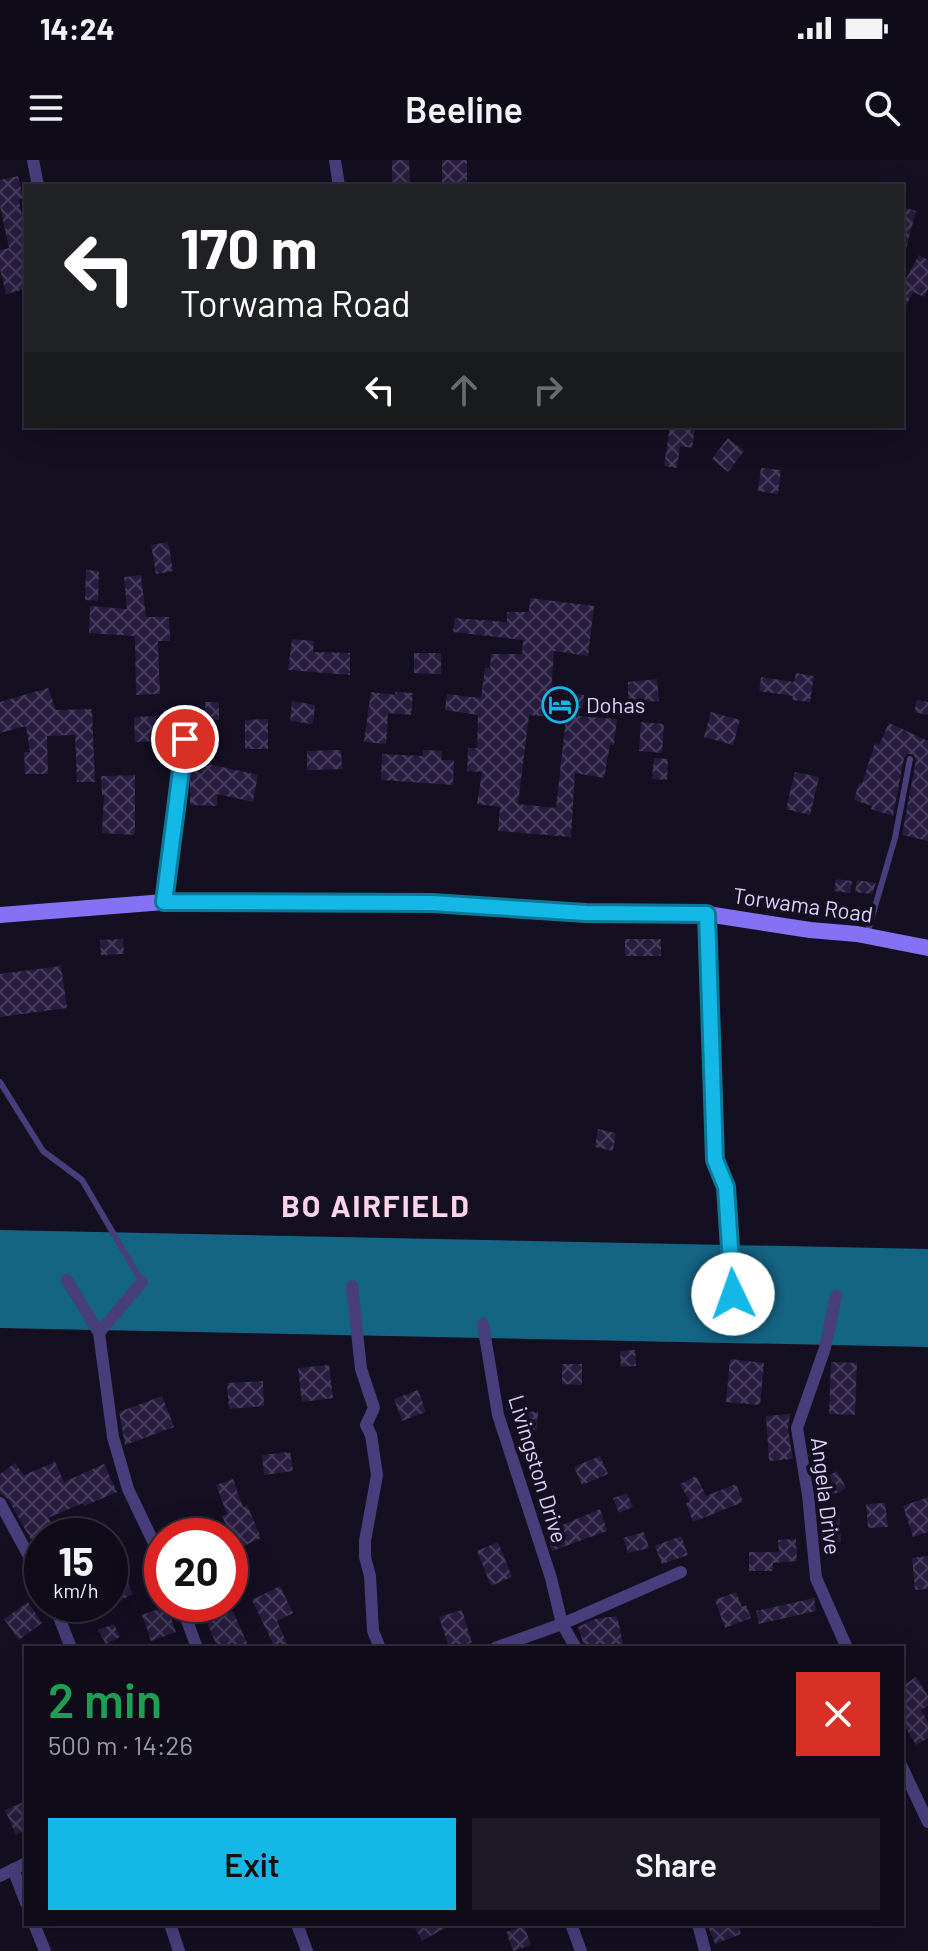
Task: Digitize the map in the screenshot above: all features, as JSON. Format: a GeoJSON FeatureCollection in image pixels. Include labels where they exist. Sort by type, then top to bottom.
{"type":"FeatureCollection","features":[{"type":"Feature","properties":{"kind":"main road","name":"Torwama Road"},"geometry":{"type":"LineString","coordinates":[[0,915],[164,902],[432,903],[586,913],[707,914],[867,936],[928,948]]}},
{"type":"Feature","properties":{"kind":"street"},"geometry":{"type":"LineString","coordinates":[[33,160],[38,184]]}},
{"type":"Feature","properties":{"kind":"street"},"geometry":{"type":"LineString","coordinates":[[335,160],[339,184]]}},
{"type":"Feature","properties":{"kind":"street"},"geometry":{"type":"LineString","coordinates":[[67,1280],[99,1333],[113,1437],[128,1489],[144,1522]]}},
{"type":"Feature","properties":{"kind":"street"},"geometry":{"type":"LineString","coordinates":[[99,1333],[142,1282]]}},
{"type":"Feature","properties":{"kind":"street"},"geometry":{"type":"LineString","coordinates":[[352,1286],[361,1369],[374,1408],[366,1425],[371,1435],[377,1475],[365,1557],[370,1576],[373,1631],[379,1646]]}},
{"type":"Feature","properties":{"kind":"street","name":"Angela Drive"},"geometry":{"type":"LineString","coordinates":[[836,1296],[825,1348],[797,1428],[808,1495],[816,1578],[846,1646]]}},
{"type":"Feature","properties":{"kind":"street","name":"Livingston Drive"},"geometry":{"type":"LineString","coordinates":[[483,1324],[498,1415],[551,1578],[562,1624],[575,1646]]}},
{"type":"Feature","properties":{"kind":"street"},"geometry":{"type":"LineString","coordinates":[[0,1503],[24,1547]]}},
{"type":"Feature","properties":{"kind":"street"},"geometry":{"type":"LineString","coordinates":[[501,1646],[562,1624],[681,1572]]}},
{"type":"Feature","properties":{"kind":"street"},"geometry":{"type":"LineString","coordinates":[[61,1622],[70,1646]]}},
{"type":"Feature","properties":{"kind":"street"},"geometry":{"type":"LineString","coordinates":[[188,1622],[196,1646]]}},
{"type":"Feature","properties":{"kind":"street"},"geometry":{"type":"LineString","coordinates":[[904,1771],[928,1822]]}},
{"type":"Feature","properties":{"kind":"street"},"geometry":{"type":"LineString","coordinates":[[0,1876],[24,1864]]}},
{"type":"Feature","properties":{"kind":"street"},"geometry":{"type":"LineString","coordinates":[[13,1869],[24,1898]]}},
{"type":"Feature","properties":{"kind":"street"},"geometry":{"type":"LineString","coordinates":[[35,1926],[45,1951]]}},
{"type":"Feature","properties":{"kind":"street"},"geometry":{"type":"LineString","coordinates":[[171,1926],[179,1951]]}},
{"type":"Feature","properties":{"kind":"street"},"geometry":{"type":"LineString","coordinates":[[298,1926],[307,1951]]}},
{"type":"Feature","properties":{"kind":"street"},"geometry":{"type":"LineString","coordinates":[[572,1926],[581,1951]]}},
{"type":"Feature","properties":{"kind":"street"},"geometry":{"type":"LineString","coordinates":[[699,1926],[705,1951]]}},
{"type":"Feature","properties":{"kind":"lane"},"geometry":{"type":"LineString","coordinates":[[164,902],[185,739]]}},
{"type":"Feature","properties":{"kind":"lane"},"geometry":{"type":"LineString","coordinates":[[867,936],[895,838],[910,759]]}},
{"type":"Feature","properties":{"kind":"lane"},"geometry":{"type":"LineString","coordinates":[[707,914],[715,1160],[726,1187],[733,1294]]}},
{"type":"Feature","properties":{"kind":"lane"},"geometry":{"type":"LineString","coordinates":[[0,1082],[43,1151],[82,1180],[142,1282]]}},
{"type":"Feature","properties":{"kind":"building"},"geometry":{"type":"Polygon","coordinates":[[[392,160],[409,160],[410,184],[392,184],[392,160]]]}},
{"type":"Feature","properties":{"kind":"building"},"geometry":{"type":"Polygon","coordinates":[[[442,160],[467,160],[467,184],[442,184],[442,160]]]}},
{"type":"Feature","properties":{"kind":"building"},"geometry":{"type":"Polygon","coordinates":[[[18,176],[23,198],[19,200],[24,226],[24,290],[6,294],[0,269],[0,250],[9,248],[0,206],[0,180],[18,176]]]}},
{"type":"Feature","properties":{"kind":"building"},"geometry":{"type":"Polygon","coordinates":[[[904,208],[916,211],[904,249],[904,208]]]}},
{"type":"Feature","properties":{"kind":"building"},"geometry":{"type":"Polygon","coordinates":[[[919,255],[928,260],[928,289],[924,297],[913,292],[904,310],[904,282],[919,255]]]}},
{"type":"Feature","properties":{"kind":"building"},"geometry":{"type":"Polygon","coordinates":[[[670,428],[695,429],[692,448],[680,446],[677,468],[664,466],[670,428]]]}},
{"type":"Feature","properties":{"kind":"building"},"geometry":{"type":"Polygon","coordinates":[[[728,438],[744,451],[728,472],[712,459],[728,438]]]}},
{"type":"Feature","properties":{"kind":"building"},"geometry":{"type":"Polygon","coordinates":[[[761,468],[781,470],[778,494],[758,491],[761,468]]]}},
{"type":"Feature","properties":{"kind":"building"},"geometry":{"type":"Polygon","coordinates":[[[168,542],[173,571],[156,574],[151,545],[168,542]]]}},
{"type":"Feature","properties":{"kind":"building"},"geometry":{"type":"Polygon","coordinates":[[[86,570],[99,571],[98,601],[85,600],[86,570]]]}},
{"type":"Feature","properties":{"kind":"building"},"geometry":{"type":"Polygon","coordinates":[[[141,575],[146,617],[169,617],[170,641],[158,641],[160,694],[136,695],[135,636],[89,633],[90,606],[127,609],[124,577],[141,575]]]}},
{"type":"Feature","properties":{"kind":"building"},"geometry":{"type":"Polygon","coordinates":[[[530,598],[594,606],[588,656],[554,651],[551,692],[584,695],[579,716],[617,719],[614,745],[610,745],[604,778],[575,773],[571,837],[498,831],[500,807],[477,804],[482,772],[467,771],[468,748],[477,748],[478,715],[445,710],[447,694],[481,698],[485,668],[490,668],[491,654],[522,654],[523,640],[453,632],[455,618],[507,622],[507,612],[529,612],[530,598]],[[529,715],[518,804],[556,808],[566,718],[529,715]]]}},
{"type":"Feature","properties":{"kind":"building"},"geometry":{"type":"Polygon","coordinates":[[[292,639],[314,641],[313,652],[350,653],[350,675],[288,670],[292,639]]]}},
{"type":"Feature","properties":{"kind":"building"},"geometry":{"type":"Polygon","coordinates":[[[414,653],[441,653],[441,674],[414,673],[414,653]]]}},
{"type":"Feature","properties":{"kind":"building"},"geometry":{"type":"Polygon","coordinates":[[[796,673],[814,676],[810,702],[759,691],[761,677],[794,682],[796,673]]]}},
{"type":"Feature","properties":{"kind":"building"},"geometry":{"type":"Polygon","coordinates":[[[657,679],[659,701],[628,703],[628,682],[657,679]]]}},
{"type":"Feature","properties":{"kind":"building"},"geometry":{"type":"Polygon","coordinates":[[[48,688],[56,710],[92,709],[95,782],[77,782],[75,735],[47,736],[48,774],[25,774],[24,752],[30,752],[26,726],[0,733],[0,702],[48,688]]]}},
{"type":"Feature","properties":{"kind":"building"},"geometry":{"type":"Polygon","coordinates":[[[371,692],[395,695],[395,692],[413,693],[411,715],[388,713],[386,744],[364,742],[371,692]]]}},
{"type":"Feature","properties":{"kind":"building"},"geometry":{"type":"Polygon","coordinates":[[[917,700],[928,702],[928,715],[914,712],[917,700]]]}},
{"type":"Feature","properties":{"kind":"building"},"geometry":{"type":"Polygon","coordinates":[[[292,701],[315,705],[313,724],[290,721],[292,701]]]}},
{"type":"Feature","properties":{"kind":"building"},"geometry":{"type":"Polygon","coordinates":[[[205,702],[219,702],[219,720],[206,720],[205,702]]]}},
{"type":"Feature","properties":{"kind":"building"},"geometry":{"type":"Polygon","coordinates":[[[711,712],[740,720],[733,745],[704,737],[711,712]]]}},
{"type":"Feature","properties":{"kind":"building"},"geometry":{"type":"Polygon","coordinates":[[[156,716],[157,741],[135,742],[134,717],[156,716]]]}},
{"type":"Feature","properties":{"kind":"building"},"geometry":{"type":"Polygon","coordinates":[[[268,719],[268,749],[245,749],[245,720],[268,719]]]}},
{"type":"Feature","properties":{"kind":"building"},"geometry":{"type":"Polygon","coordinates":[[[641,722],[664,724],[662,753],[639,751],[641,722]]]}},
{"type":"Feature","properties":{"kind":"building"},"geometry":{"type":"Polygon","coordinates":[[[889,723],[928,741],[928,841],[902,835],[916,760],[913,754],[907,754],[904,758],[893,816],[854,800],[875,743],[879,745],[889,723]]]}},
{"type":"Feature","properties":{"kind":"building"},"geometry":{"type":"Polygon","coordinates":[[[341,750],[342,769],[307,770],[307,751],[341,750]]]}},
{"type":"Feature","properties":{"kind":"building"},"geometry":{"type":"Polygon","coordinates":[[[423,750],[442,751],[441,760],[454,760],[453,785],[381,780],[382,754],[423,756],[423,750]]]}},
{"type":"Feature","properties":{"kind":"building"},"geometry":{"type":"Polygon","coordinates":[[[654,758],[668,759],[667,780],[652,779],[654,758]]]}},
{"type":"Feature","properties":{"kind":"building"},"geometry":{"type":"Polygon","coordinates":[[[190,760],[258,775],[253,802],[217,794],[217,806],[190,805],[190,760]]]}},
{"type":"Feature","properties":{"kind":"building"},"geometry":{"type":"Polygon","coordinates":[[[795,772],[819,777],[810,815],[786,809],[795,772]]]}},
{"type":"Feature","properties":{"kind":"building"},"geometry":{"type":"Polygon","coordinates":[[[135,775],[135,835],[102,833],[104,795],[101,776],[135,775]]]}},
{"type":"Feature","properties":{"kind":"building"},"geometry":{"type":"Polygon","coordinates":[[[836,879],[852,881],[850,893],[834,891],[836,879]]]}},
{"type":"Feature","properties":{"kind":"building"},"geometry":{"type":"Polygon","coordinates":[[[857,880],[876,883],[872,894],[855,892],[857,880]]]}},
{"type":"Feature","properties":{"kind":"building"},"geometry":{"type":"Polygon","coordinates":[[[123,939],[124,954],[101,955],[100,940],[123,939]]]}},
{"type":"Feature","properties":{"kind":"building"},"geometry":{"type":"Polygon","coordinates":[[[625,939],[661,939],[661,956],[625,956],[625,939]]]}},
{"type":"Feature","properties":{"kind":"building"},"geometry":{"type":"Polygon","coordinates":[[[61,966],[67,1008],[0,1017],[0,974],[61,966]]]}},
{"type":"Feature","properties":{"kind":"building"},"geometry":{"type":"Polygon","coordinates":[[[598,1129],[616,1133],[613,1151],[595,1147],[598,1129]]]}},
{"type":"Feature","properties":{"kind":"building"},"geometry":{"type":"Polygon","coordinates":[[[635,1350],[636,1366],[621,1367],[620,1351],[635,1350]]]}},
{"type":"Feature","properties":{"kind":"building"},"geometry":{"type":"Polygon","coordinates":[[[730,1359],[764,1363],[760,1405],[726,1402],[730,1359]]]}},
{"type":"Feature","properties":{"kind":"building"},"geometry":{"type":"Polygon","coordinates":[[[831,1362],[857,1363],[855,1415],[829,1414],[831,1362]]]}},
{"type":"Feature","properties":{"kind":"building"},"geometry":{"type":"Polygon","coordinates":[[[562,1364],[582,1364],[582,1385],[562,1384],[562,1364]]]}},
{"type":"Feature","properties":{"kind":"building"},"geometry":{"type":"Polygon","coordinates":[[[329,1365],[333,1398],[302,1402],[298,1368],[329,1365]]]}},
{"type":"Feature","properties":{"kind":"building"},"geometry":{"type":"Polygon","coordinates":[[[263,1381],[264,1406],[229,1409],[227,1383],[263,1381]]]}},
{"type":"Feature","properties":{"kind":"building"},"geometry":{"type":"Polygon","coordinates":[[[418,1390],[426,1412],[402,1421],[394,1399],[418,1390]]]}},
{"type":"Feature","properties":{"kind":"building"},"geometry":{"type":"Polygon","coordinates":[[[162,1396],[174,1427],[125,1445],[119,1412],[162,1396]]]}},
{"type":"Feature","properties":{"kind":"building"},"geometry":{"type":"Polygon","coordinates":[[[518,1411],[538,1412],[537,1430],[517,1429],[518,1411]]]}},
{"type":"Feature","properties":{"kind":"building"},"geometry":{"type":"Polygon","coordinates":[[[790,1414],[788,1429],[793,1459],[769,1461],[766,1416],[790,1414]]]}},
{"type":"Feature","properties":{"kind":"building"},"geometry":{"type":"Polygon","coordinates":[[[290,1452],[293,1471],[264,1475],[262,1455],[290,1452]]]}},
{"type":"Feature","properties":{"kind":"building"},"geometry":{"type":"Polygon","coordinates":[[[600,1456],[608,1474],[582,1485],[574,1467],[600,1456]]]}},
{"type":"Feature","properties":{"kind":"building"},"geometry":{"type":"Polygon","coordinates":[[[55,1462],[64,1482],[104,1464],[117,1492],[48,1518],[24,1518],[24,1527],[8,1499],[0,1494],[0,1474],[15,1463],[24,1475],[55,1462]]]}},
{"type":"Feature","properties":{"kind":"building"},"geometry":{"type":"Polygon","coordinates":[[[837,1471],[846,1488],[833,1495],[824,1478],[837,1471]]]}},
{"type":"Feature","properties":{"kind":"building"},"geometry":{"type":"Polygon","coordinates":[[[696,1476],[706,1496],[736,1484],[743,1502],[693,1522],[686,1503],[690,1502],[680,1484],[696,1476]]]}},
{"type":"Feature","properties":{"kind":"building"},"geometry":{"type":"Polygon","coordinates":[[[233,1479],[243,1507],[247,1505],[261,1538],[248,1544],[248,1518],[223,1518],[227,1514],[216,1485],[233,1479]]]}},
{"type":"Feature","properties":{"kind":"building"},"geometry":{"type":"Polygon","coordinates":[[[627,1493],[633,1507],[619,1513],[613,1498],[627,1493]]]}},
{"type":"Feature","properties":{"kind":"building"},"geometry":{"type":"Polygon","coordinates":[[[928,1497],[928,1532],[913,1537],[903,1506],[928,1497]]]}},
{"type":"Feature","properties":{"kind":"building"},"geometry":{"type":"Polygon","coordinates":[[[885,1503],[888,1527],[868,1528],[866,1504],[885,1503]]]}},
{"type":"Feature","properties":{"kind":"building"},"geometry":{"type":"Polygon","coordinates":[[[839,1507],[841,1542],[822,1543],[820,1508],[839,1507]]]}},
{"type":"Feature","properties":{"kind":"building"},"geometry":{"type":"Polygon","coordinates":[[[600,1509],[607,1531],[552,1551],[546,1532],[600,1509]]]}},
{"type":"Feature","properties":{"kind":"building"},"geometry":{"type":"Polygon","coordinates":[[[644,1532],[649,1548],[628,1553],[623,1538],[644,1532]]]}},
{"type":"Feature","properties":{"kind":"building"},"geometry":{"type":"Polygon","coordinates":[[[681,1536],[688,1555],[662,1564],[655,1546],[681,1536]]]}},
{"type":"Feature","properties":{"kind":"building"},"geometry":{"type":"Polygon","coordinates":[[[796,1539],[797,1561],[773,1563],[773,1571],[749,1571],[749,1552],[779,1552],[778,1540],[796,1539]]]}},
{"type":"Feature","properties":{"kind":"building"},"geometry":{"type":"Polygon","coordinates":[[[498,1542],[512,1577],[491,1586],[477,1551],[498,1542]]]}},
{"type":"Feature","properties":{"kind":"building"},"geometry":{"type":"Polygon","coordinates":[[[928,1556],[928,1589],[915,1590],[912,1558],[928,1556]]]}},
{"type":"Feature","properties":{"kind":"building"},"geometry":{"type":"Polygon","coordinates":[[[280,1586],[293,1613],[277,1621],[288,1646],[274,1646],[252,1600],[280,1586]]]}},
{"type":"Feature","properties":{"kind":"building"},"geometry":{"type":"Polygon","coordinates":[[[736,1592],[751,1618],[725,1628],[715,1600],[736,1592]]]}},
{"type":"Feature","properties":{"kind":"building"},"geometry":{"type":"Polygon","coordinates":[[[814,1598],[816,1611],[759,1624],[756,1611],[814,1598]]]}},
{"type":"Feature","properties":{"kind":"building"},"geometry":{"type":"Polygon","coordinates":[[[24,1605],[24,1622],[42,1623],[19,1640],[4,1619],[24,1605]]]}},
{"type":"Feature","properties":{"kind":"building"},"geometry":{"type":"Polygon","coordinates":[[[462,1610],[472,1643],[448,1646],[439,1617],[462,1610]]]}},
{"type":"Feature","properties":{"kind":"building"},"geometry":{"type":"Polygon","coordinates":[[[617,1616],[624,1646],[584,1646],[578,1627],[595,1619],[617,1616]]]}},
{"type":"Feature","properties":{"kind":"building"},"geometry":{"type":"Polygon","coordinates":[[[144,1622],[173,1622],[176,1632],[151,1641],[144,1622]]]}},
{"type":"Feature","properties":{"kind":"building"},"geometry":{"type":"Polygon","coordinates":[[[238,1622],[248,1646],[217,1646],[207,1623],[238,1622]]]}},
{"type":"Feature","properties":{"kind":"building"},"geometry":{"type":"Polygon","coordinates":[[[114,1624],[120,1637],[106,1644],[98,1630],[114,1624]]]}},
{"type":"Feature","properties":{"kind":"building"},"geometry":{"type":"Polygon","coordinates":[[[916,1677],[928,1696],[928,1706],[921,1710],[928,1722],[928,1738],[916,1745],[904,1724],[904,1685],[916,1677]]]}},
{"type":"Feature","properties":{"kind":"building"},"geometry":{"type":"Polygon","coordinates":[[[24,1802],[24,1831],[16,1835],[5,1810],[24,1802]]]}},
{"type":"Feature","properties":{"kind":"building"},"geometry":{"type":"Polygon","coordinates":[[[414,1926],[448,1926],[422,1941],[414,1926]]]}},
{"type":"Feature","properties":{"kind":"building"},"geometry":{"type":"Polygon","coordinates":[[[524,1926],[531,1945],[513,1951],[506,1932],[524,1926]]]}},
{"type":"Feature","properties":{"kind":"building"},"geometry":{"type":"Polygon","coordinates":[[[708,1926],[739,1926],[741,1934],[715,1944],[708,1926]]]}},
{"type":"Feature","properties":{"kind":"runway"},"geometry":{"type":"LineString","coordinates":[[0,1279],[928,1298]]}},
{"type":"Feature","properties":{"kind":"place","name":"Dohas"},"geometry":{"type":"Point","coordinates":[560,705]}},
{"type":"Feature","properties":{"kind":"district","name":"BO AIRFIELD"},"geometry":{"type":"Point","coordinates":[376,1207]}},
{"type":"Feature","properties":{"kind":"route"},"geometry":{"type":"LineString","coordinates":[[185,739],[164,902],[432,903],[586,913],[707,914],[715,1160],[726,1187],[733,1294]]}}]}
